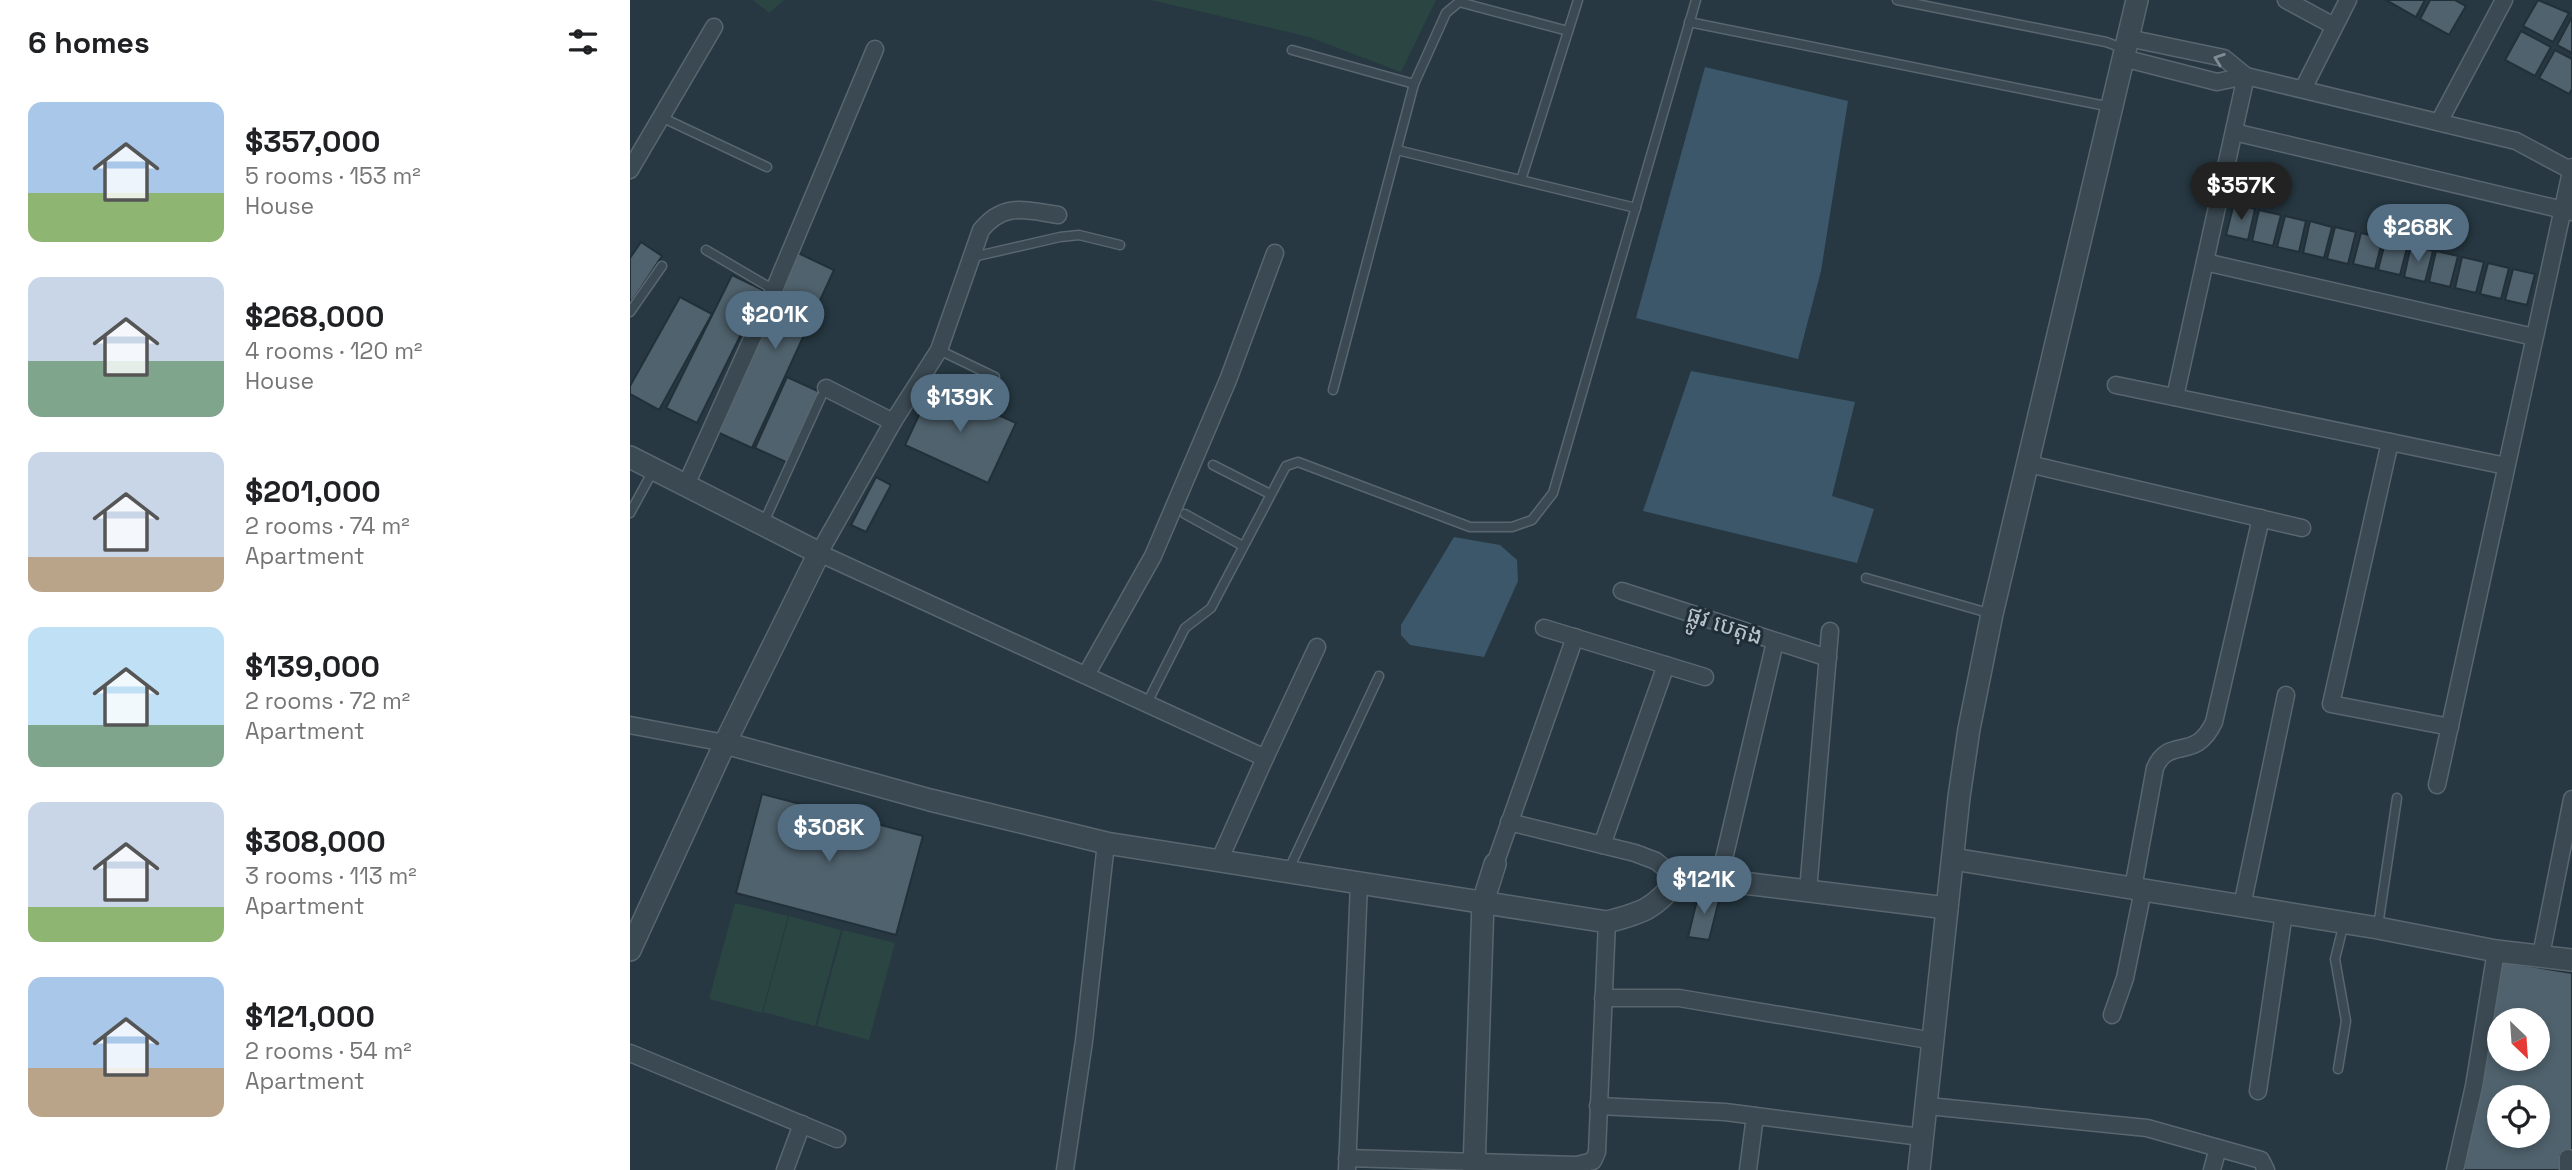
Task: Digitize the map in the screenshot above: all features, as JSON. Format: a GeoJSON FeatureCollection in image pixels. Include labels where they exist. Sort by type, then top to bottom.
{"type":"FeatureCollection","features":[{"type":"Feature","properties":{"kind":"street"},"geometry":{"type":"LineString","coordinates":[[1919,1170],[1969,729],[1992,614],[2137,0]]}},
{"type":"Feature","properties":{"kind":"street"},"geometry":{"type":"LineString","coordinates":[[2286,0],[2334,26]]}},
{"type":"Feature","properties":{"kind":"street"},"geometry":{"type":"LineString","coordinates":[[2303,89],[2348,0]]}},
{"type":"Feature","properties":{"kind":"street"},"geometry":{"type":"LineString","coordinates":[[2439,122],[2504,0]]}},
{"type":"Feature","properties":{"kind":"street"},"geometry":{"type":"LineString","coordinates":[[630,170],[714,27]]}},
{"type":"Feature","properties":{"kind":"street"},"geometry":{"type":"LineString","coordinates":[[2125,48],[2217,82],[2246,75]]}},
{"type":"Feature","properties":{"kind":"street"},"geometry":{"type":"LineString","coordinates":[[2125,48],[2224,58],[2246,75],[2516,141],[2571,169],[2567,211],[2534,337],[2437,785]]}},
{"type":"Feature","properties":{"kind":"street"},"geometry":{"type":"LineString","coordinates":[[686,485],[774,290],[875,50]]}},
{"type":"Feature","properties":{"kind":"street"},"geometry":{"type":"LineString","coordinates":[[2175,397],[2246,75]]}},
{"type":"Feature","properties":{"kind":"street"},"geometry":{"type":"LineString","coordinates":[[2234,132],[2567,211]]}},
{"type":"Feature","properties":{"kind":"street"},"geometry":{"type":"LineString","coordinates":[[630,950],[725,743],[819,553],[893,422],[939,350],[981,230],[993,216],[1014,209],[1058,215]]}},
{"type":"Feature","properties":{"kind":"street"},"geometry":{"type":"LineString","coordinates":[[1086,675],[1153,556],[1228,380],[1275,253]]}},
{"type":"Feature","properties":{"kind":"street"},"geometry":{"type":"LineString","coordinates":[[2205,262],[2534,337]]}},
{"type":"Feature","properties":{"kind":"street"},"geometry":{"type":"LineString","coordinates":[[2116,385],[2506,466]]}},
{"type":"Feature","properties":{"kind":"street"},"geometry":{"type":"LineString","coordinates":[[824,393],[893,422]]}},
{"type":"Feature","properties":{"kind":"street"},"geometry":{"type":"LineString","coordinates":[[2390,442],[2331,704],[2450,727]]}},
{"type":"Feature","properties":{"kind":"street"},"geometry":{"type":"LineString","coordinates":[[630,457],[819,553],[1265,758]]}},
{"type":"Feature","properties":{"kind":"street"},"geometry":{"type":"LineString","coordinates":[[2029,464],[2302,528]]}},
{"type":"Feature","properties":{"kind":"street"},"geometry":{"type":"LineString","coordinates":[[2112,1015],[2125,978],[2155,768],[2161,755],[2169,750],[2199,745],[2208,736],[2214,722],[2261,518]]}},
{"type":"Feature","properties":{"kind":"street","name":"ផ្លូវ បេតុង"},"geometry":{"type":"LineString","coordinates":[[1622,591],[1828,657]]}},
{"type":"Feature","properties":{"kind":"street"},"geometry":{"type":"LineString","coordinates":[[1544,628],[1705,677]]}},
{"type":"Feature","properties":{"kind":"street"},"geometry":{"type":"LineString","coordinates":[[1808,891],[1830,631]]}},
{"type":"Feature","properties":{"kind":"street"},"geometry":{"type":"LineString","coordinates":[[1474,1166],[1483,902],[1575,638]]}},
{"type":"Feature","properties":{"kind":"street"},"geometry":{"type":"LineString","coordinates":[[1719,880],[1776,642]]}},
{"type":"Feature","properties":{"kind":"street"},"geometry":{"type":"LineString","coordinates":[[1219,862],[1317,647]]}},
{"type":"Feature","properties":{"kind":"street"},"geometry":{"type":"LineString","coordinates":[[1602,845],[1666,665]]}},
{"type":"Feature","properties":{"kind":"street"},"geometry":{"type":"LineString","coordinates":[[2242,906],[2286,695]]}},
{"type":"Feature","properties":{"kind":"street"},"geometry":{"type":"LineString","coordinates":[[630,725],[725,743],[930,800],[1106,844],[1607,922],[1647,911],[1663,899],[1678,879]]}},
{"type":"Feature","properties":{"kind":"street"},"geometry":{"type":"LineString","coordinates":[[2541,955],[2568,840],[2572,799]]}},
{"type":"Feature","properties":{"kind":"street"},"geometry":{"type":"LineString","coordinates":[[1510,822],[1656,861],[1678,879],[1719,880],[1947,908]]}},
{"type":"Feature","properties":{"kind":"street"},"geometry":{"type":"LineString","coordinates":[[1065,1170],[1084,1041],[1106,844]]}},
{"type":"Feature","properties":{"kind":"street"},"geometry":{"type":"LineString","coordinates":[[1953,859],[2378,928],[2496,951],[2572,960]]}},
{"type":"Feature","properties":{"kind":"street"},"geometry":{"type":"LineString","coordinates":[[1359,884],[1347,1164],[1586,1165],[1593,1161],[1597,1152],[1607,922]]}},
{"type":"Feature","properties":{"kind":"street"},"geometry":{"type":"LineString","coordinates":[[2258,1091],[2284,913]]}},
{"type":"Feature","properties":{"kind":"street"},"geometry":{"type":"LineString","coordinates":[[2455,1170],[2474,1086],[2496,951]]}},
{"type":"Feature","properties":{"kind":"street"},"geometry":{"type":"LineString","coordinates":[[1603,998],[1679,998],[1934,1041]]}},
{"type":"Feature","properties":{"kind":"street"},"geometry":{"type":"LineString","coordinates":[[630,1053],[838,1139]]}},
{"type":"Feature","properties":{"kind":"street"},"geometry":{"type":"LineString","coordinates":[[1598,1106],[1755,1116],[1921,1137]]}},
{"type":"Feature","properties":{"kind":"street"},"geometry":{"type":"LineString","coordinates":[[1928,1106],[2147,1128],[2261,1160],[2266,1170]]}},
{"type":"Feature","properties":{"kind":"street"},"geometry":{"type":"LineString","coordinates":[[1748,1170],[1755,1116]]}},
{"type":"Feature","properties":{"kind":"street"},"geometry":{"type":"LineString","coordinates":[[785,1170],[802,1124]]}},
{"type":"Feature","properties":{"kind":"street"},"geometry":{"type":"LineString","coordinates":[[2212,1170],[2218,1148]]}},
{"type":"Feature","properties":{"kind":"lane"},"geometry":{"type":"LineString","coordinates":[[1521,180],[1578,0]]}},
{"type":"Feature","properties":{"kind":"lane"},"geometry":{"type":"LineString","coordinates":[[1147,703],[1185,628],[1211,608],[1286,466],[1298,463],[1470,527],[1512,527],[1532,520],[1553,493],[1696,0]]}},
{"type":"Feature","properties":{"kind":"lane"},"geometry":{"type":"LineString","coordinates":[[1897,0],[2125,48]]}},
{"type":"Feature","properties":{"kind":"lane"},"geometry":{"type":"LineString","coordinates":[[1333,390],[1414,84],[1446,13],[1459,2],[1568,31]]}},
{"type":"Feature","properties":{"kind":"lane"},"geometry":{"type":"LineString","coordinates":[[1689,22],[2111,107]]}},
{"type":"Feature","properties":{"kind":"lane"},"geometry":{"type":"LineString","coordinates":[[1292,50],[1414,84]]}},
{"type":"Feature","properties":{"kind":"lane"},"geometry":{"type":"LineString","coordinates":[[661,117],[767,167]]}},
{"type":"Feature","properties":{"kind":"lane"},"geometry":{"type":"LineString","coordinates":[[1397,150],[1636,208]]}},
{"type":"Feature","properties":{"kind":"lane"},"geometry":{"type":"LineString","coordinates":[[970,257],[1079,235],[1120,245]]}},
{"type":"Feature","properties":{"kind":"lane"},"geometry":{"type":"LineString","coordinates":[[706,250],[774,290]]}},
{"type":"Feature","properties":{"kind":"lane"},"geometry":{"type":"LineString","coordinates":[[630,312],[662,266]]}},
{"type":"Feature","properties":{"kind":"lane"},"geometry":{"type":"LineString","coordinates":[[939,350],[995,376]]}},
{"type":"Feature","properties":{"kind":"lane"},"geometry":{"type":"LineString","coordinates":[[763,525],[824,393]]}},
{"type":"Feature","properties":{"kind":"lane"},"geometry":{"type":"LineString","coordinates":[[1213,465],[1270,494]]}},
{"type":"Feature","properties":{"kind":"lane"},"geometry":{"type":"LineString","coordinates":[[630,513],[654,469]]}},
{"type":"Feature","properties":{"kind":"lane"},"geometry":{"type":"LineString","coordinates":[[1185,514],[1243,546]]}},
{"type":"Feature","properties":{"kind":"lane"},"geometry":{"type":"LineString","coordinates":[[1866,578],[1992,614]]}},
{"type":"Feature","properties":{"kind":"lane"},"geometry":{"type":"LineString","coordinates":[[1288,872],[1379,676]]}},
{"type":"Feature","properties":{"kind":"lane"},"geometry":{"type":"LineString","coordinates":[[2378,928],[2397,798]]}},
{"type":"Feature","properties":{"kind":"lane"},"geometry":{"type":"LineString","coordinates":[[2338,1069],[2346,1021],[2335,959],[2344,923]]}},
{"type":"Feature","properties":{"kind":"green space"},"geometry":{"type":"Polygon","coordinates":[[[753,0],[784,0],[769,13],[753,0]]]}},
{"type":"Feature","properties":{"kind":"green space"},"geometry":{"type":"Polygon","coordinates":[[[1151,0],[1436,0],[1401,72],[1309,37],[1151,0]]]}},
{"type":"Feature","properties":{"kind":"green space"},"geometry":{"type":"Polygon","coordinates":[[[735,903],[788,916],[762,1013],[709,999],[735,903]]]}},
{"type":"Feature","properties":{"kind":"green space"},"geometry":{"type":"Polygon","coordinates":[[[789,916],[841,930],[815,1026],[763,1012],[789,916]]]}},
{"type":"Feature","properties":{"kind":"green space"},"geometry":{"type":"Polygon","coordinates":[[[843,930],[895,943],[869,1040],[817,1026],[843,930]]]}},
{"type":"Feature","properties":{"kind":"water"},"geometry":{"type":"Polygon","coordinates":[[[1705,67],[1848,101],[1821,271],[1798,359],[1636,318],[1705,67]]]}},
{"type":"Feature","properties":{"kind":"water"},"geometry":{"type":"Polygon","coordinates":[[[1691,371],[1855,402],[1832,496],[1874,509],[1857,563],[1643,511],[1691,371]]]}},
{"type":"Feature","properties":{"kind":"water"},"geometry":{"type":"Polygon","coordinates":[[[1454,537],[1500,545],[1517,560],[1518,581],[1484,657],[1410,645],[1401,635],[1401,625],[1454,537]]]}},
{"type":"Feature","properties":{"kind":"building"},"geometry":{"type":"Polygon","coordinates":[[[2386,0],[2425,0],[2416,17],[2386,0]]]}},
{"type":"Feature","properties":{"kind":"building"},"geometry":{"type":"Polygon","coordinates":[[[2430,0],[2455,0],[2466,6],[2449,35],[2420,19],[2430,0]]]}},
{"type":"Feature","properties":{"kind":"building"},"geometry":{"type":"Polygon","coordinates":[[[2538,0],[2569,13],[2553,42],[2523,26],[2538,0]]]}},
{"type":"Feature","properties":{"kind":"building"},"geometry":{"type":"Polygon","coordinates":[[[2572,17],[2572,53],[2557,45],[2572,17]]]}},
{"type":"Feature","properties":{"kind":"building"},"geometry":{"type":"Polygon","coordinates":[[[2521,31],[2551,47],[2535,76],[2505,60],[2521,31]]]}},
{"type":"Feature","properties":{"kind":"building"},"geometry":{"type":"Polygon","coordinates":[[[2555,50],[2572,59],[2572,89],[2569,94],[2539,78],[2555,50]]]}},
{"type":"Feature","properties":{"kind":"building"},"geometry":{"type":"Polygon","coordinates":[[[2234,203],[2255,209],[2248,240],[2226,235],[2234,203]]]}},
{"type":"Feature","properties":{"kind":"building"},"geometry":{"type":"Polygon","coordinates":[[[2259,210],[2281,215],[2273,246],[2252,241],[2259,210]]]}},
{"type":"Feature","properties":{"kind":"building"},"geometry":{"type":"Polygon","coordinates":[[[2285,216],[2306,221],[2299,252],[2277,247],[2285,216]]]}},
{"type":"Feature","properties":{"kind":"building"},"geometry":{"type":"Polygon","coordinates":[[[2310,221],[2332,227],[2324,258],[2303,253],[2310,221]]]}},
{"type":"Feature","properties":{"kind":"building"},"geometry":{"type":"Polygon","coordinates":[[[2335,227],[2356,232],[2348,264],[2327,259],[2335,227]]]}},
{"type":"Feature","properties":{"kind":"building"},"geometry":{"type":"Polygon","coordinates":[[[2361,233],[2383,238],[2375,269],[2353,264],[2361,233]]]}},
{"type":"Feature","properties":{"kind":"building"},"geometry":{"type":"Polygon","coordinates":[[[2386,239],[2408,244],[2400,275],[2378,270],[2386,239]]]}},
{"type":"Feature","properties":{"kind":"building"},"geometry":{"type":"Polygon","coordinates":[[[641,242],[662,256],[630,304],[630,258],[641,242]]]}},
{"type":"Feature","properties":{"kind":"building"},"geometry":{"type":"Polygon","coordinates":[[[2411,245],[2433,251],[2425,282],[2404,277],[2411,245]]]}},
{"type":"Feature","properties":{"kind":"building"},"geometry":{"type":"Polygon","coordinates":[[[2436,251],[2458,256],[2450,287],[2429,282],[2436,251]]]}},
{"type":"Feature","properties":{"kind":"building"},"geometry":{"type":"Polygon","coordinates":[[[798,253],[834,270],[752,448],[715,431],[798,253]]]}},
{"type":"Feature","properties":{"kind":"building"},"geometry":{"type":"Polygon","coordinates":[[[2462,257],[2484,262],[2476,293],[2455,288],[2462,257]]]}},
{"type":"Feature","properties":{"kind":"building"},"geometry":{"type":"Polygon","coordinates":[[[2488,263],[2509,268],[2501,299],[2480,294],[2488,263]]]}},
{"type":"Feature","properties":{"kind":"building"},"geometry":{"type":"Polygon","coordinates":[[[2513,269],[2535,274],[2527,305],[2505,300],[2513,269]]]}},
{"type":"Feature","properties":{"kind":"building"},"geometry":{"type":"Polygon","coordinates":[[[732,275],[763,290],[697,423],[666,408],[732,275]]]}},
{"type":"Feature","properties":{"kind":"building"},"geometry":{"type":"Polygon","coordinates":[[[680,297],[712,314],[659,410],[630,394],[630,386],[680,297]]]}},
{"type":"Feature","properties":{"kind":"building"},"geometry":{"type":"Polygon","coordinates":[[[787,377],[820,392],[788,463],[755,448],[787,377]]]}},
{"type":"Feature","properties":{"kind":"building"},"geometry":{"type":"Polygon","coordinates":[[[933,385],[1016,423],[988,483],[905,445],[933,385]]]}},
{"type":"Feature","properties":{"kind":"building"},"geometry":{"type":"Polygon","coordinates":[[[876,477],[891,485],[866,532],[851,525],[876,477]]]}},
{"type":"Feature","properties":{"kind":"building"},"geometry":{"type":"Polygon","coordinates":[[[762,794],[923,836],[896,935],[736,893],[762,794]]]}},
{"type":"Feature","properties":{"kind":"building"},"geometry":{"type":"Polygon","coordinates":[[[1699,892],[1720,896],[1709,940],[1688,937],[1699,892]]]}},
{"type":"Feature","properties":{"kind":"building"},"geometry":{"type":"Polygon","coordinates":[[[2499,961],[2572,973],[2572,1155],[2560,1155],[2560,1170],[2464,1170],[2466,1140],[2487,1026],[2487,1071],[2550,1071],[2550,1008],[2490,1008],[2499,961]]]}}]}
